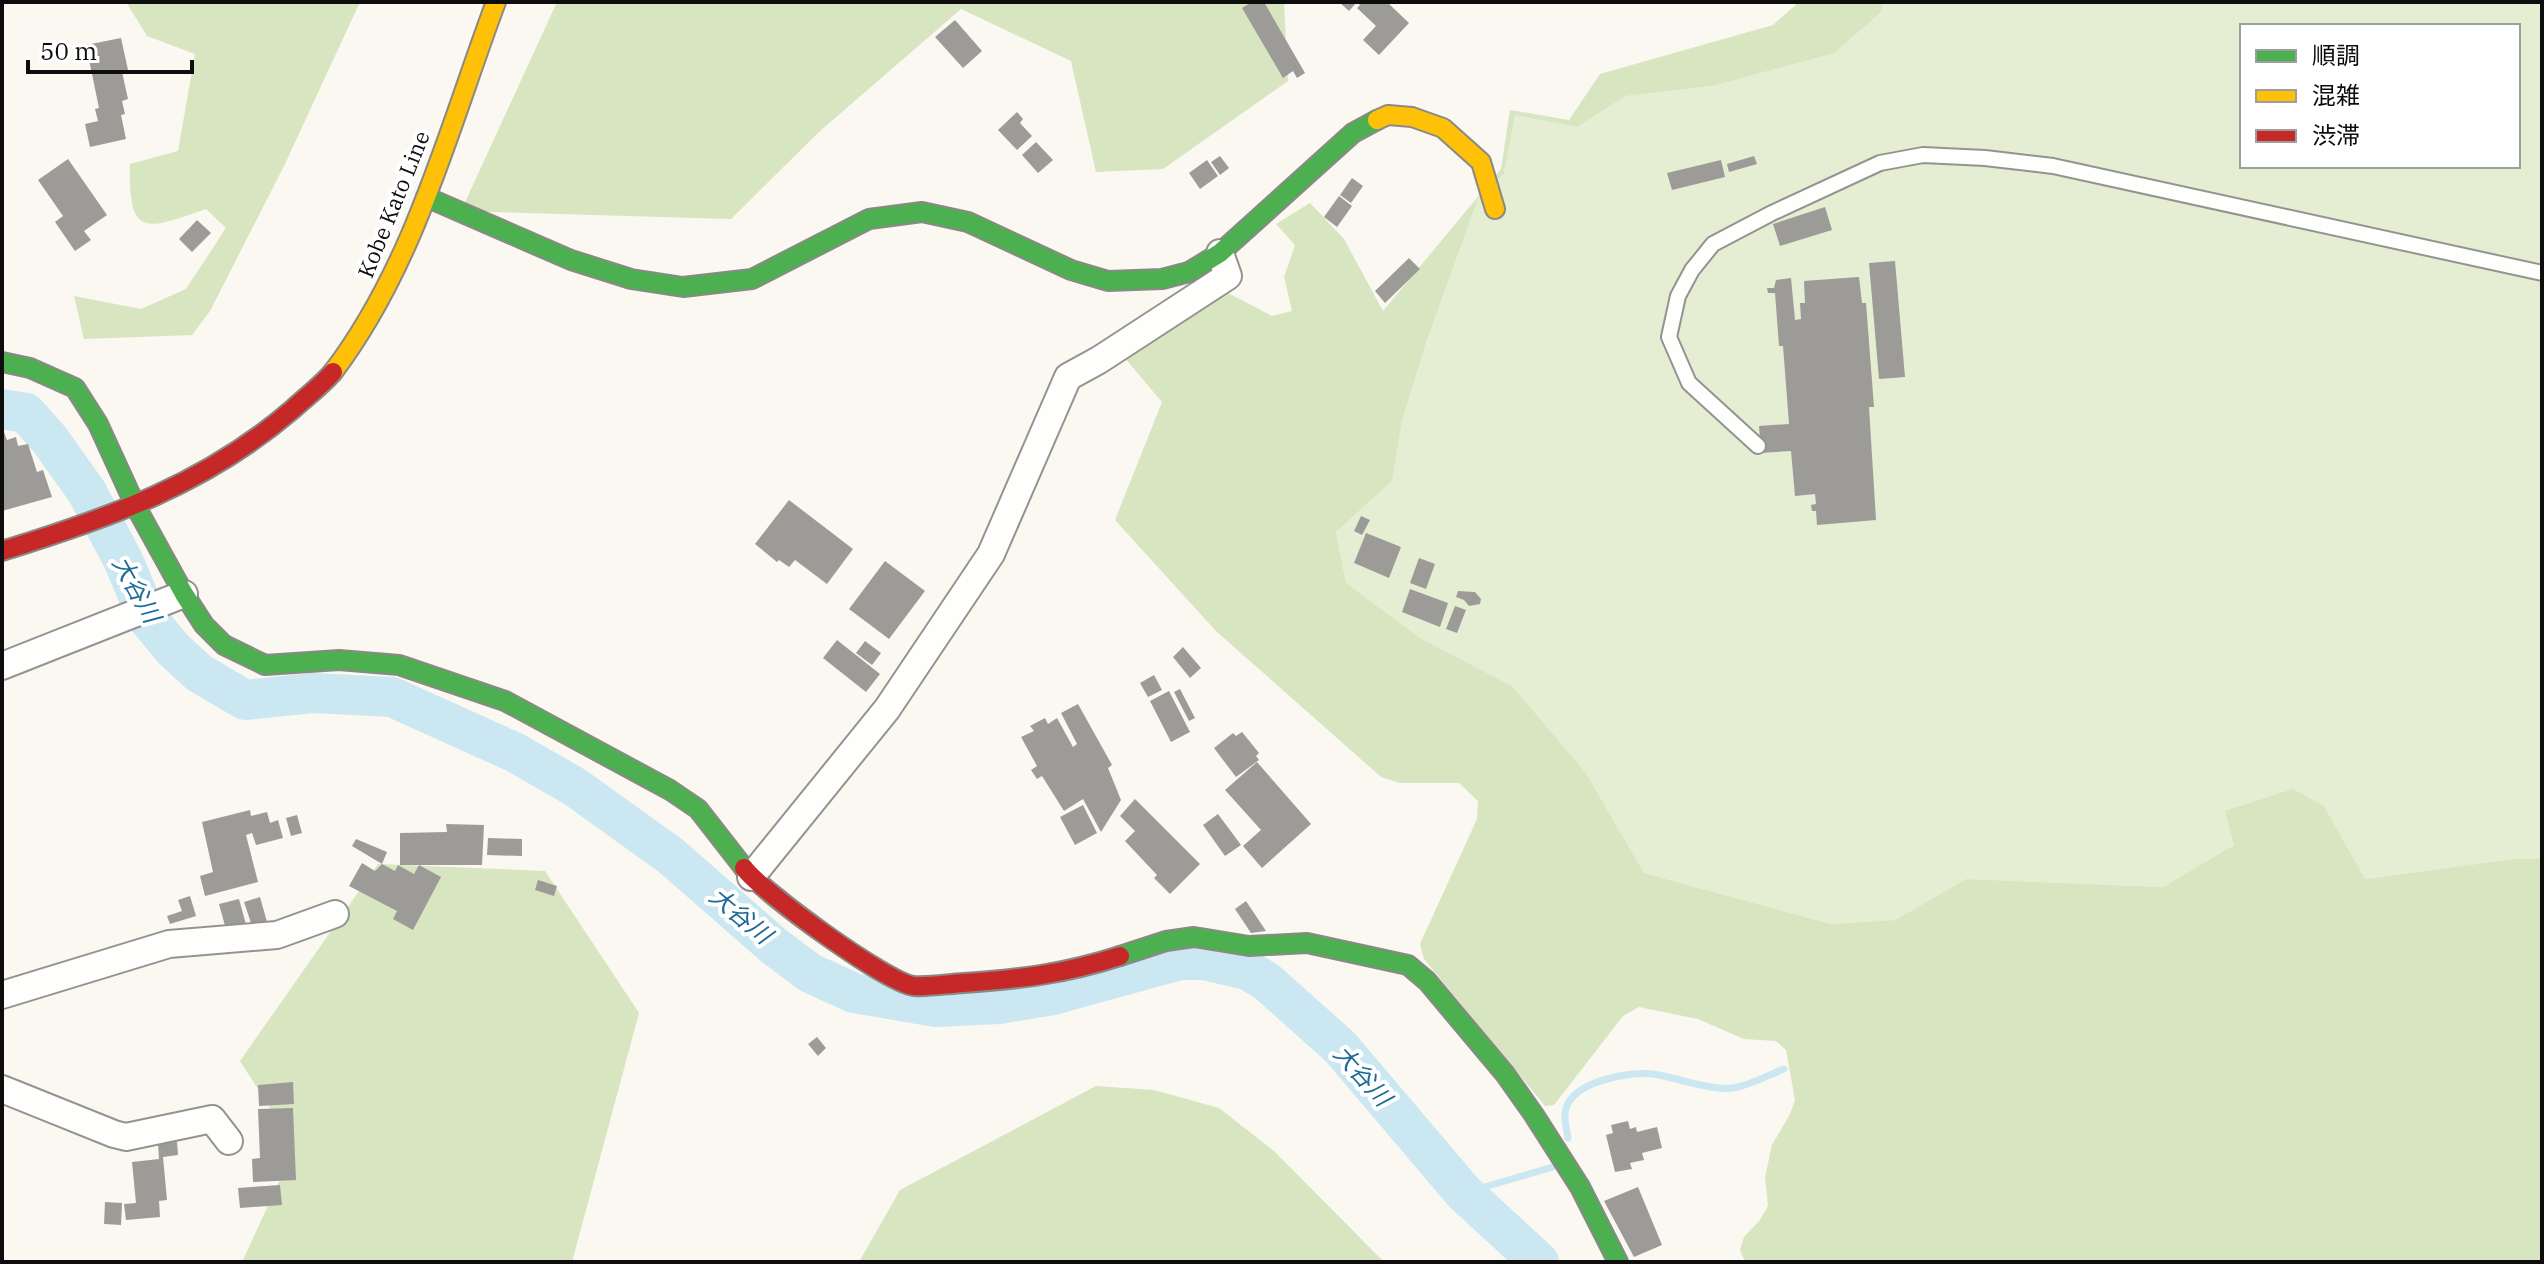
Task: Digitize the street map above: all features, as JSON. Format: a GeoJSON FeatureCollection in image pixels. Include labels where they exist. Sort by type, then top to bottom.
{"type":"FeatureCollection","features":[{"type":"Feature","properties":{"kind":"street","name":"Kobe Kato Line"},"geometry":{"type":"LineString","coordinates":[[2,551],[127,511],[215,468],[284,418],[336,369],[398,266],[496,2]]}},
{"type":"Feature","properties":{"kind":"street"},"geometry":{"type":"LineString","coordinates":[[426,197],[571,260],[631,279],[683,287],[752,279],[869,219],[922,212],[968,222],[1071,270],[1108,281],[1162,279],[1189,272],[1220,253],[1353,133],[1388,115],[1412,117],[1443,128],[1481,162],[1495,209]]}},
{"type":"Feature","properties":{"kind":"street"},"geometry":{"type":"LineString","coordinates":[[751,877],[887,709],[991,554],[1068,377],[1228,276],[1220,253]]}},
{"type":"Feature","properties":{"kind":"street"},"geometry":{"type":"LineString","coordinates":[[2,362],[30,368],[75,388],[98,424],[127,511],[177,598],[224,645],[265,665],[339,660],[399,665],[505,701],[670,790],[698,809],[751,877],[794,912],[872,965],[912,986],[1033,978],[1091,965],[1166,941],[1194,937],[1249,946],[1307,943],[1408,965],[1427,981],[1505,1074],[1534,1115],[1580,1187],[1618,1262]]}},
{"type":"Feature","properties":{"kind":"street"},"geometry":{"type":"LineString","coordinates":[[2,666],[177,598]]}},
{"type":"Feature","properties":{"kind":"street"},"geometry":{"type":"LineString","coordinates":[[2,995],[169,944],[277,935],[335,914]]}},
{"type":"Feature","properties":{"kind":"street"},"geometry":{"type":"LineString","coordinates":[[2,1089],[126,1137],[212,1119],[229,1141]]}},
{"type":"Feature","properties":{"kind":"lane"},"geometry":{"type":"LineString","coordinates":[[1758,446],[1689,383],[1669,337],[1678,296],[1692,270],[1713,244],[1880,163],[1923,155],[2053,166],[2542,273]]}},
{"type":"Feature","properties":{"kind":"green space"},"geometry":{"type":"Polygon","coordinates":[[[126,2],[360,2],[284,166],[210,311],[192,335],[84,339],[74,296],[141,309],[186,289],[226,228],[206,209],[155,224],[137,217],[130,188],[130,164],[178,151],[195,54],[147,36],[126,2]]]}},
{"type":"Feature","properties":{"kind":"green space"},"geometry":{"type":"Polygon","coordinates":[[[557,2],[1284,2],[1288,81],[1163,169],[1096,172],[1071,61],[961,9],[820,131],[731,219],[461,211],[557,2]]]}},
{"type":"Feature","properties":{"kind":"green space"},"geometry":{"type":"Polygon","coordinates":[[[1799,2],[1884,2],[1880,13],[1834,53],[1712,86],[1626,96],[1577,127],[1515,115],[1504,174],[1478,199],[1426,343],[1402,421],[1392,481],[1336,532],[1346,583],[1420,638],[1512,686],[1586,773],[1644,873],[1831,924],[1895,920],[1966,879],[2163,887],[2234,845],[2225,811],[2293,789],[2324,806],[2365,879],[2514,859],[2542,859],[2542,1262],[1745,1262],[1740,1250],[1744,1237],[1768,1206],[1765,1177],[1772,1145],[1795,1100],[1786,1050],[1776,1041],[1744,1039],[1698,1019],[1639,1007],[1623,1016],[1554,1105],[1545,1106],[1424,959],[1420,944],[1477,819],[1478,801],[1459,783],[1400,783],[1381,777],[1216,631],[1115,520],[1162,402],[1123,356],[1228,293],[1272,316],[1292,311],[1284,277],[1295,245],[1276,224],[1310,203],[1344,239],[1383,311],[1501,169],[1510,110],[1569,120],[1600,74],[1773,25],[1799,2]]]}},
{"type":"Feature","properties":{"kind":"green space"},"geometry":{"type":"Polygon","coordinates":[[[1884,2],[2542,2],[2542,859],[2514,859],[2365,879],[2324,806],[2234,845],[2163,887],[1966,879],[1895,920],[1831,924],[1644,873],[1586,773],[1512,686],[1420,638],[1346,583],[1336,532],[1392,481],[1402,421],[1426,343],[1478,199],[1504,174],[1515,115],[1577,127],[1626,96],[1712,86],[1880,13],[1884,2]]]}},
{"type":"Feature","properties":{"kind":"green space"},"geometry":{"type":"Polygon","coordinates":[[[378,864],[545,871],[639,1013],[572,1262],[242,1262],[295,1147],[240,1061],[378,864]]]}},
{"type":"Feature","properties":{"kind":"green space"},"geometry":{"type":"Polygon","coordinates":[[[1096,1086],[1154,1090],[1219,1108],[1274,1151],[1384,1262],[859,1262],[900,1190],[1096,1086]]]}},
{"type":"Feature","properties":{"kind":"building"},"geometry":{"type":"Polygon","coordinates":[[[1252,2],[1264,2],[1305,73],[1297,78],[1293,71],[1283,78],[1242,8],[1252,2]]]}},
{"type":"Feature","properties":{"kind":"building"},"geometry":{"type":"Polygon","coordinates":[[[1339,2],[1357,2],[1349,11],[1339,2]]]}},
{"type":"Feature","properties":{"kind":"building"},"geometry":{"type":"Polygon","coordinates":[[[1357,2],[1387,2],[1409,23],[1379,55],[1363,40],[1376,26],[1357,8],[1360,5],[1357,2]]]}},
{"type":"Feature","properties":{"kind":"building"},"geometry":{"type":"Polygon","coordinates":[[[955,20],[982,51],[963,68],[935,37],[955,20]]]}},
{"type":"Feature","properties":{"kind":"building"},"geometry":{"type":"Polygon","coordinates":[[[121,38],[128,70],[122,72],[128,99],[122,101],[125,114],[121,115],[126,139],[90,147],[85,124],[98,121],[95,109],[99,108],[86,45],[121,38]]]}},
{"type":"Feature","properties":{"kind":"building"},"geometry":{"type":"Polygon","coordinates":[[[1017,112],[1023,119],[1020,123],[1032,136],[1017,150],[998,130],[1017,112]]]}},
{"type":"Feature","properties":{"kind":"building"},"geometry":{"type":"Polygon","coordinates":[[[1036,142],[1053,160],[1038,173],[1022,155],[1036,142]]]}},
{"type":"Feature","properties":{"kind":"building"},"geometry":{"type":"Polygon","coordinates":[[[1220,156],[1229,168],[1220,175],[1211,162],[1220,156]]]}},
{"type":"Feature","properties":{"kind":"building"},"geometry":{"type":"Polygon","coordinates":[[[1754,156],[1757,164],[1729,172],[1727,164],[1754,156]]]}},
{"type":"Feature","properties":{"kind":"building"},"geometry":{"type":"Polygon","coordinates":[[[68,159],[107,215],[84,231],[91,240],[75,251],[55,222],[63,216],[38,180],[68,159]]]}},
{"type":"Feature","properties":{"kind":"building"},"geometry":{"type":"Polygon","coordinates":[[[1207,160],[1218,176],[1200,189],[1189,173],[1207,160]]]}},
{"type":"Feature","properties":{"kind":"building"},"geometry":{"type":"Polygon","coordinates":[[[1721,160],[1725,177],[1672,190],[1667,173],[1721,160]]]}},
{"type":"Feature","properties":{"kind":"building"},"geometry":{"type":"Polygon","coordinates":[[[1352,178],[1363,186],[1351,203],[1340,195],[1352,178]]]}},
{"type":"Feature","properties":{"kind":"building"},"geometry":{"type":"Polygon","coordinates":[[[1339,196],[1352,206],[1337,227],[1324,217],[1339,196]]]}},
{"type":"Feature","properties":{"kind":"building"},"geometry":{"type":"Polygon","coordinates":[[[1825,207],[1832,230],[1780,246],[1773,224],[1825,207]]]}},
{"type":"Feature","properties":{"kind":"building"},"geometry":{"type":"Polygon","coordinates":[[[197,220],[211,233],[192,252],[179,239],[197,220]]]}},
{"type":"Feature","properties":{"kind":"building"},"geometry":{"type":"Polygon","coordinates":[[[1409,258],[1420,269],[1385,303],[1375,291],[1409,258]]]}},
{"type":"Feature","properties":{"kind":"building"},"geometry":{"type":"Polygon","coordinates":[[[1895,261],[1905,377],[1879,379],[1869,263],[1895,261]]]}},
{"type":"Feature","properties":{"kind":"building"},"geometry":{"type":"Polygon","coordinates":[[[1859,277],[1862,303],[1866,303],[1874,407],[1869,407],[1876,520],[1817,525],[1816,511],[1812,511],[1811,505],[1816,504],[1815,494],[1795,496],[1791,451],[1761,453],[1759,426],[1789,424],[1775,293],[1768,293],[1767,288],[1774,288],[1776,280],[1791,278],[1795,320],[1801,319],[1800,303],[1805,303],[1804,281],[1859,277]]]}},
{"type":"Feature","properties":{"kind":"building"},"geometry":{"type":"Polygon","coordinates":[[[2,427],[7,440],[16,437],[18,446],[28,444],[37,472],[43,470],[52,497],[2,511],[2,427]]]}},
{"type":"Feature","properties":{"kind":"building"},"geometry":{"type":"Polygon","coordinates":[[[789,500],[853,549],[827,584],[795,560],[789,567],[779,560],[777,562],[755,544],[789,500]]]}},
{"type":"Feature","properties":{"kind":"building"},"geometry":{"type":"Polygon","coordinates":[[[1361,516],[1370,520],[1362,535],[1354,531],[1361,516]]]}},
{"type":"Feature","properties":{"kind":"building"},"geometry":{"type":"Polygon","coordinates":[[[1366,533],[1401,547],[1389,578],[1354,563],[1366,533]]]}},
{"type":"Feature","properties":{"kind":"building"},"geometry":{"type":"Polygon","coordinates":[[[1419,558],[1435,564],[1426,589],[1410,583],[1419,558]]]}},
{"type":"Feature","properties":{"kind":"building"},"geometry":{"type":"Polygon","coordinates":[[[885,561],[925,591],[889,639],[849,609],[885,561]]]}},
{"type":"Feature","properties":{"kind":"building"},"geometry":{"type":"Polygon","coordinates":[[[1410,589],[1448,603],[1440,627],[1402,612],[1410,589]]]}},
{"type":"Feature","properties":{"kind":"building"},"geometry":{"type":"Polygon","coordinates":[[[1458,591],[1475,592],[1481,599],[1480,604],[1469,606],[1456,597],[1458,591]]]}},
{"type":"Feature","properties":{"kind":"building"},"geometry":{"type":"Polygon","coordinates":[[[1455,606],[1466,610],[1457,633],[1446,629],[1455,606]]]}},
{"type":"Feature","properties":{"kind":"building"},"geometry":{"type":"Polygon","coordinates":[[[837,640],[880,674],[866,692],[823,658],[837,640]]]}},
{"type":"Feature","properties":{"kind":"building"},"geometry":{"type":"Polygon","coordinates":[[[865,641],[881,653],[872,665],[856,653],[865,641]]]}},
{"type":"Feature","properties":{"kind":"building"},"geometry":{"type":"Polygon","coordinates":[[[1183,647],[1201,668],[1190,678],[1173,657],[1183,647]]]}},
{"type":"Feature","properties":{"kind":"building"},"geometry":{"type":"Polygon","coordinates":[[[1154,675],[1162,690],[1148,697],[1140,683],[1154,675]]]}},
{"type":"Feature","properties":{"kind":"building"},"geometry":{"type":"Polygon","coordinates":[[[1180,689],[1195,718],[1189,721],[1174,692],[1180,689]]]}},
{"type":"Feature","properties":{"kind":"building"},"geometry":{"type":"Polygon","coordinates":[[[1169,691],[1190,732],[1171,742],[1150,701],[1169,691]]]}},
{"type":"Feature","properties":{"kind":"building"},"geometry":{"type":"Polygon","coordinates":[[[1078,704],[1112,765],[1108,768],[1121,800],[1101,832],[1083,799],[1064,811],[1042,776],[1037,779],[1031,770],[1037,766],[1021,737],[1034,731],[1030,726],[1045,718],[1048,724],[1057,718],[1073,747],[1077,744],[1061,713],[1078,704]]]}},
{"type":"Feature","properties":{"kind":"building"},"geometry":{"type":"Polygon","coordinates":[[[1242,732],[1259,753],[1256,756],[1259,760],[1236,777],[1214,748],[1233,733],[1236,736],[1242,732]]]}},
{"type":"Feature","properties":{"kind":"building"},"geometry":{"type":"Polygon","coordinates":[[[1257,762],[1311,824],[1262,868],[1243,846],[1261,830],[1225,790],[1257,762]]]}},
{"type":"Feature","properties":{"kind":"building"},"geometry":{"type":"Polygon","coordinates":[[[1135,799],[1200,864],[1170,894],[1125,841],[1135,831],[1120,816],[1135,799]]]}},
{"type":"Feature","properties":{"kind":"building"},"geometry":{"type":"Polygon","coordinates":[[[1083,805],[1097,833],[1075,845],[1060,817],[1083,805]]]}},
{"type":"Feature","properties":{"kind":"building"},"geometry":{"type":"Polygon","coordinates":[[[250,810],[251,816],[267,812],[270,823],[278,820],[283,838],[256,845],[252,833],[246,835],[258,882],[205,896],[200,876],[213,872],[202,822],[250,810]]]}},
{"type":"Feature","properties":{"kind":"building"},"geometry":{"type":"Polygon","coordinates":[[[1218,814],[1241,845],[1225,856],[1203,825],[1218,814]]]}},
{"type":"Feature","properties":{"kind":"building"},"geometry":{"type":"Polygon","coordinates":[[[297,815],[302,833],[291,836],[286,818],[297,815]]]}},
{"type":"Feature","properties":{"kind":"building"},"geometry":{"type":"Polygon","coordinates":[[[446,824],[484,825],[482,865],[400,865],[400,833],[447,832],[446,824]]]}},
{"type":"Feature","properties":{"kind":"building"},"geometry":{"type":"Polygon","coordinates":[[[488,838],[522,839],[522,856],[487,855],[488,838]]]}},
{"type":"Feature","properties":{"kind":"building"},"geometry":{"type":"Polygon","coordinates":[[[356,839],[387,852],[382,864],[352,846],[356,839]]]}},
{"type":"Feature","properties":{"kind":"building"},"geometry":{"type":"Polygon","coordinates":[[[362,863],[375,871],[382,864],[395,871],[398,865],[414,874],[419,865],[441,877],[413,930],[393,919],[397,911],[349,886],[362,863]]]}},
{"type":"Feature","properties":{"kind":"building"},"geometry":{"type":"Polygon","coordinates":[[[538,880],[557,886],[554,896],[535,890],[538,880]]]}},
{"type":"Feature","properties":{"kind":"building"},"geometry":{"type":"Polygon","coordinates":[[[190,896],[196,916],[170,924],[167,916],[182,911],[178,900],[190,896]]]}},
{"type":"Feature","properties":{"kind":"building"},"geometry":{"type":"Polygon","coordinates":[[[260,897],[267,922],[252,926],[244,902],[260,897]]]}},
{"type":"Feature","properties":{"kind":"building"},"geometry":{"type":"Polygon","coordinates":[[[239,899],[247,928],[227,933],[219,904],[239,899]]]}},
{"type":"Feature","properties":{"kind":"building"},"geometry":{"type":"Polygon","coordinates":[[[1246,901],[1266,931],[1251,933],[1235,909],[1246,901]]]}},
{"type":"Feature","properties":{"kind":"building"},"geometry":{"type":"Polygon","coordinates":[[[817,1037],[826,1048],[818,1056],[808,1044],[817,1037]]]}},
{"type":"Feature","properties":{"kind":"building"},"geometry":{"type":"Polygon","coordinates":[[[293,1082],[294,1104],[259,1106],[258,1085],[293,1082]]]}},
{"type":"Feature","properties":{"kind":"building"},"geometry":{"type":"Polygon","coordinates":[[[293,1108],[296,1180],[253,1182],[252,1159],[260,1158],[258,1109],[293,1108]]]}},
{"type":"Feature","properties":{"kind":"building"},"geometry":{"type":"Polygon","coordinates":[[[1628,1121],[1630,1129],[1636,1127],[1637,1132],[1657,1127],[1662,1148],[1642,1153],[1644,1160],[1630,1163],[1632,1169],[1615,1172],[1606,1135],[1613,1133],[1611,1125],[1628,1121]]]}},
{"type":"Feature","properties":{"kind":"building"},"geometry":{"type":"Polygon","coordinates":[[[177,1142],[178,1155],[163,1157],[167,1200],[159,1201],[160,1217],[126,1220],[124,1204],[136,1203],[132,1162],[159,1159],[158,1143],[177,1142]]]}},
{"type":"Feature","properties":{"kind":"building"},"geometry":{"type":"Polygon","coordinates":[[[280,1185],[282,1205],[240,1208],[238,1188],[280,1185]]]}},
{"type":"Feature","properties":{"kind":"building"},"geometry":{"type":"Polygon","coordinates":[[[1638,1187],[1662,1245],[1634,1257],[1604,1201],[1638,1187]]]}},
{"type":"Feature","properties":{"kind":"building"},"geometry":{"type":"Polygon","coordinates":[[[105,1202],[122,1203],[121,1225],[104,1224],[105,1202]]]}},
{"type":"Feature","properties":{"kind":"waterway","name":"大谷川"},"geometry":{"type":"LineString","coordinates":[[2,409],[26,413],[50,440],[87,492],[123,560],[148,619],[173,649],[199,673],[245,700],[313,693],[392,697],[516,753],[575,787],[671,856],[774,946],[810,973],[854,993],[936,1007],[999,1004],[1053,995],[1180,960],[1204,960],[1247,970],[1266,981],[1340,1047],[1464,1193],[1539,1262]]}},
{"type":"Feature","properties":{"kind":"waterway"},"geometry":{"type":"LineString","coordinates":[[1568,1138],[1565,1117],[1568,1103],[1587,1086],[1600,1081],[1629,1074],[1653,1074],[1704,1086],[1732,1088],[1784,1069]]}},
{"type":"Feature","properties":{"kind":"waterway"},"geometry":{"type":"LineString","coordinates":[[1464,1193],[1553,1167]]}},
{"type":"Feature","properties":{"kind":"traffic: fast"},"geometry":{"type":"LineString","coordinates":[[426,197],[571,260],[631,279],[683,287],[752,279],[869,219],[922,212],[968,222],[1071,270],[1108,281],[1162,279],[1189,272],[1220,253],[1353,133],[1377,120]]}},
{"type":"Feature","properties":{"kind":"traffic: fast"},"geometry":{"type":"LineString","coordinates":[[2,362],[30,368],[75,388],[98,424],[136,507],[184,594],[204,625],[224,645],[265,665],[339,660],[399,665],[505,701],[670,790],[698,809],[744,868]]}},
{"type":"Feature","properties":{"kind":"traffic: fast"},"geometry":{"type":"LineString","coordinates":[[1120,956],[1166,941],[1194,937],[1249,946],[1307,943],[1408,965],[1427,981],[1505,1074],[1534,1115],[1580,1187],[1618,1262]]}},
{"type":"Feature","properties":{"kind":"traffic: slow"},"geometry":{"type":"LineString","coordinates":[[333,372],[362,330],[408,240],[428,193],[496,2]]}},
{"type":"Feature","properties":{"kind":"traffic: slow"},"geometry":{"type":"LineString","coordinates":[[1377,120],[1388,115],[1412,117],[1443,128],[1481,162],[1495,209]]}},
{"type":"Feature","properties":{"kind":"traffic: jam"},"geometry":{"type":"LineString","coordinates":[[2,551],[118,511],[191,478],[260,435],[333,372]]}},
{"type":"Feature","properties":{"kind":"traffic: jam"},"geometry":{"type":"LineString","coordinates":[[744,868],[774,896],[853,954],[914,986],[1042,975],[1120,956]]}}]}
